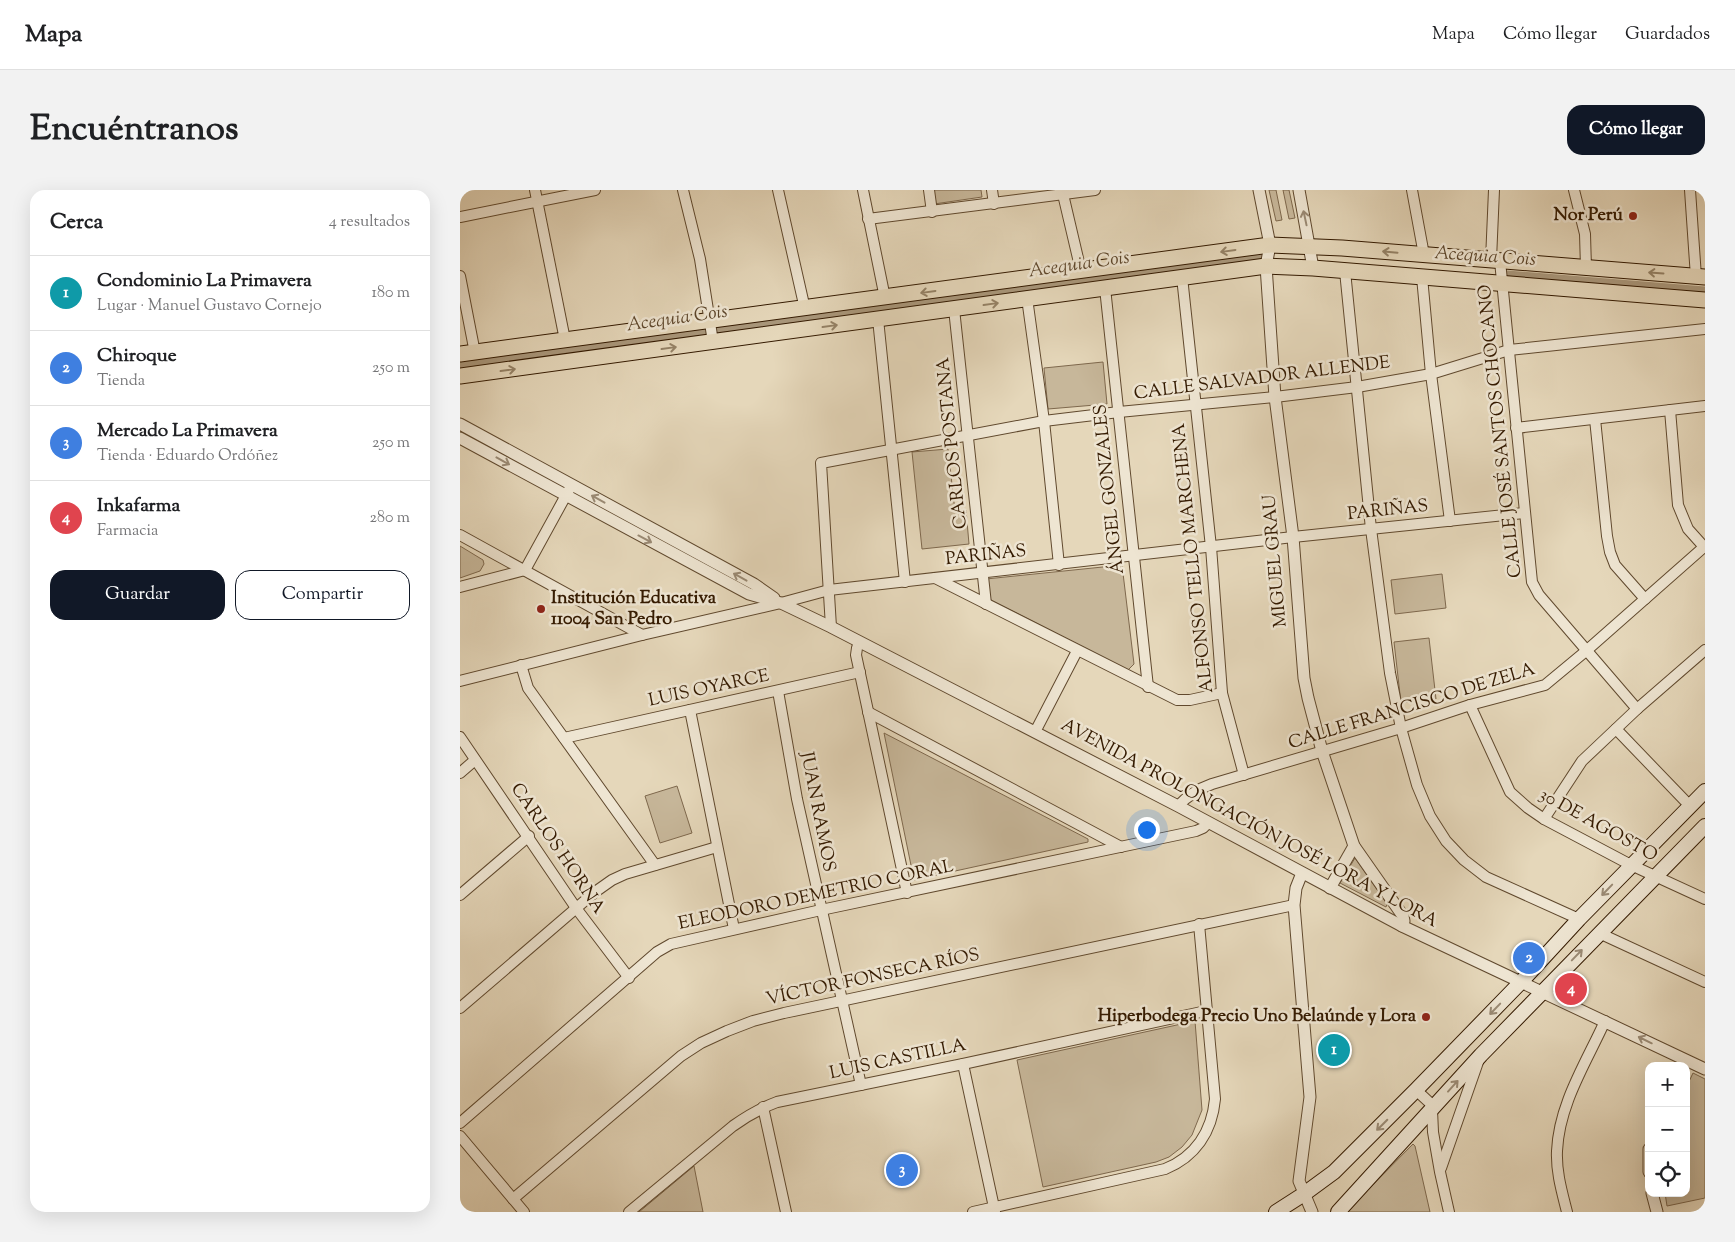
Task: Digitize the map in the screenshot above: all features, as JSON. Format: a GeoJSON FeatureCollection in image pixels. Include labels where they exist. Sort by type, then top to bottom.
{"type":"FeatureCollection","features":[{"type":"Feature","properties":{"kind":"main road"},"geometry":{"type":"LineString","coordinates":[[460,354],[1270,246],[1311,246],[1700,277]]}},
{"type":"Feature","properties":{"kind":"main road"},"geometry":{"type":"LineString","coordinates":[[460,376],[1266,266],[1313,268],[1705,300]]}},
{"type":"Feature","properties":{"kind":"main road"},"geometry":{"type":"LineString","coordinates":[[1276,1212],[1334,1172],[1416,1090],[1631,865],[1705,791]]}},
{"type":"Feature","properties":{"kind":"main road"},"geometry":{"type":"LineString","coordinates":[[1338,1212],[1481,1055],[1705,826]]}},
{"type":"Feature","properties":{"kind":"street"},"geometry":{"type":"LineString","coordinates":[[536,190],[565,340]]}},
{"type":"Feature","properties":{"kind":"street"},"geometry":{"type":"LineString","coordinates":[[460,217],[595,190]]}},
{"type":"Feature","properties":{"kind":"street"},"geometry":{"type":"LineString","coordinates":[[683,190],[700,259],[713,341]]}},
{"type":"Feature","properties":{"kind":"street"},"geometry":{"type":"LineString","coordinates":[[778,190],[805,309]]}},
{"type":"Feature","properties":{"kind":"street"},"geometry":{"type":"LineString","coordinates":[[863,190],[885,298]]}},
{"type":"Feature","properties":{"kind":"street"},"geometry":{"type":"LineString","coordinates":[[929,190],[932,212]]}},
{"type":"Feature","properties":{"kind":"street"},"geometry":{"type":"LineString","coordinates":[[992,190],[994,204]]}},
{"type":"Feature","properties":{"kind":"street"},"geometry":{"type":"LineString","coordinates":[[868,219],[994,204],[1062,192],[1096,190]]}},
{"type":"Feature","properties":{"kind":"street"},"geometry":{"type":"LineString","coordinates":[[1259,190],[1270,246]]}},
{"type":"Feature","properties":{"kind":"street"},"geometry":{"type":"LineString","coordinates":[[1299,190],[1311,246],[1313,268]]}},
{"type":"Feature","properties":{"kind":"street"},"geometry":{"type":"LineString","coordinates":[[1412,190],[1424,255]]}},
{"type":"Feature","properties":{"kind":"street","name":"CALLE JOSÉ SANTOS CHOCANO"},"geometry":{"type":"LineString","coordinates":[[1494,190],[1497,261],[1502,283],[1532,582],[1539,595],[1586,652],[1637,709]]}},
{"type":"Feature","properties":{"kind":"street"},"geometry":{"type":"LineString","coordinates":[[1574,190],[1585,234],[1586,268]]}},
{"type":"Feature","properties":{"kind":"street"},"geometry":{"type":"LineString","coordinates":[[1690,190],[1700,277]]}},
{"type":"Feature","properties":{"kind":"street"},"geometry":{"type":"LineString","coordinates":[[1062,192],[1081,271]]}},
{"type":"Feature","properties":{"kind":"street","name":"MIGUEL GRAU"},"geometry":{"type":"LineString","coordinates":[[1270,246],[1266,266],[1275,397],[1293,537],[1304,678],[1322,751],[1354,846],[1403,916],[1402,926]]}},
{"type":"Feature","properties":{"kind":"street"},"geometry":{"type":"LineString","coordinates":[[1345,271],[1371,529],[1390,673],[1401,728],[1418,786],[1430,816],[1446,841],[1464,860],[1486,877],[1579,919]]}},
{"type":"Feature","properties":{"kind":"street"},"geometry":{"type":"LineString","coordinates":[[460,276],[475,352]]}},
{"type":"Feature","properties":{"kind":"street","name":"ALFONSO TELLO MARCHENA"},"geometry":{"type":"LineString","coordinates":[[1182,277],[1211,547],[1222,693],[1244,775]]}},
{"type":"Feature","properties":{"kind":"street"},"geometry":{"type":"LineString","coordinates":[[1422,277],[1431,374],[1450,521]]}},
{"type":"Feature","properties":{"kind":"street","name":"ÁNGEL GONZALES"},"geometry":{"type":"LineString","coordinates":[[1105,288],[1148,687]]}},
{"type":"Feature","properties":{"kind":"street"},"geometry":{"type":"LineString","coordinates":[[1028,298],[1044,422],[1059,565]]}},
{"type":"Feature","properties":{"kind":"street","name":"CARLOS POSTANA"},"geometry":{"type":"LineString","coordinates":[[954,309],[986,604]]}},
{"type":"Feature","properties":{"kind":"street"},"geometry":{"type":"LineString","coordinates":[[878,319],[905,582]]}},
{"type":"Feature","properties":{"kind":"street","name":"CALLE SALVADOR ALLENDE"},"geometry":{"type":"LineString","coordinates":[[829,590],[821,463],[968,434],[1044,422],[1119,412],[1357,387],[1431,374],[1509,350],[1705,328]]}},
{"type":"Feature","properties":{"kind":"street"},"geometry":{"type":"LineString","coordinates":[[1516,428],[1705,406]]}},
{"type":"Feature","properties":{"kind":"street"},"geometry":{"type":"LineString","coordinates":[[1670,410],[1678,505],[1688,529],[1704,547]]}},
{"type":"Feature","properties":{"kind":"street"},"geometry":{"type":"LineString","coordinates":[[1595,419],[1610,552],[1615,565],[1645,599]]}},
{"type":"Feature","properties":{"kind":"street","name":"AVENIDA PROLONGACIÓN JOSÉ LORA Y LORA"},"geometry":{"type":"LineString","coordinates":[[460,424],[754,584],[781,603],[1178,806],[1402,926],[1605,1021],[1684,1062]]}},
{"type":"Feature","properties":{"kind":"street","name":"AVENIDA PROLONGACIÓN JOSÉ LORA Y LORA"},"geometry":{"type":"LineString","coordinates":[[460,438],[749,594],[781,603]]}},
{"type":"Feature","properties":{"kind":"street"},"geometry":{"type":"LineString","coordinates":[[460,587],[525,570],[572,485]]}},
{"type":"Feature","properties":{"kind":"street","name":"PARIÑAS"},"geometry":{"type":"LineString","coordinates":[[460,681],[829,590],[1293,537],[1524,514]]}},
{"type":"Feature","properties":{"kind":"street"},"geometry":{"type":"LineString","coordinates":[[460,535],[642,635]]}},
{"type":"Feature","properties":{"kind":"street","name":"CALLE FRANCISCO DE ZELA"},"geometry":{"type":"LineString","coordinates":[[1178,806],[1196,790],[1401,728],[1470,705],[1546,685],[1704,547]]}},
{"type":"Feature","properties":{"kind":"street"},"geometry":{"type":"LineString","coordinates":[[936,578],[1177,700],[1190,700],[1222,693]]}},
{"type":"Feature","properties":{"kind":"street"},"geometry":{"type":"LineString","coordinates":[[829,590],[831,627]]}},
{"type":"Feature","properties":{"kind":"street"},"geometry":{"type":"LineString","coordinates":[[859,642],[856,655],[908,893]]}},
{"type":"Feature","properties":{"kind":"street"},"geometry":{"type":"LineString","coordinates":[[1035,732],[1077,650]]}},
{"type":"Feature","properties":{"kind":"street"},"geometry":{"type":"LineString","coordinates":[[1544,819],[1582,761],[1637,709],[1705,650]]}},
{"type":"Feature","properties":{"kind":"street"},"geometry":{"type":"LineString","coordinates":[[521,666],[528,688],[655,865]]}},
{"type":"Feature","properties":{"kind":"street","name":"LUIS OYARCE"},"geometry":{"type":"LineString","coordinates":[[564,738],[860,672]]}},
{"type":"Feature","properties":{"kind":"street","name":"JUAN RAMOS"},"geometry":{"type":"LineString","coordinates":[[778,691],[797,799],[861,1085]]}},
{"type":"Feature","properties":{"kind":"street","name":"30 DE AGOSTO"},"geometry":{"type":"LineString","coordinates":[[1470,705],[1510,792],[1528,808],[1544,819],[1631,865],[1705,899]]}},
{"type":"Feature","properties":{"kind":"street"},"geometry":{"type":"LineString","coordinates":[[690,710],[734,929]]}},
{"type":"Feature","properties":{"kind":"street"},"geometry":{"type":"LineString","coordinates":[[868,712],[1121,846]]}},
{"type":"Feature","properties":{"kind":"street"},"geometry":{"type":"LineString","coordinates":[[1616,729],[1690,806]]}},
{"type":"Feature","properties":{"kind":"street","name":"CARLOS HORNA"},"geometry":{"type":"LineString","coordinates":[[460,737],[529,836],[576,908],[629,978]]}},
{"type":"Feature","properties":{"kind":"street"},"geometry":{"type":"LineString","coordinates":[[460,764],[476,760]]}},
{"type":"Feature","properties":{"kind":"street"},"geometry":{"type":"LineString","coordinates":[[460,774],[476,760]]}},
{"type":"Feature","properties":{"kind":"street","name":"ELEODORO DEMETRIO CORAL"},"geometry":{"type":"LineString","coordinates":[[460,1123],[657,952],[671,944],[821,910],[1196,831],[1208,823]]}},
{"type":"Feature","properties":{"kind":"street"},"geometry":{"type":"LineString","coordinates":[[460,895],[529,836]]}},
{"type":"Feature","properties":{"kind":"street"},"geometry":{"type":"LineString","coordinates":[[460,1008],[576,908],[612,880],[625,874],[717,846]]}},
{"type":"Feature","properties":{"kind":"street"},"geometry":{"type":"LineString","coordinates":[[1330,888],[1354,846]]}},
{"type":"Feature","properties":{"kind":"street"},"geometry":{"type":"LineString","coordinates":[[1302,873],[1296,888],[1294,905],[1310,1097],[1299,1181],[1312,1212]]}},
{"type":"Feature","properties":{"kind":"street","name":"VÍCTOR FONSECA RÍOS"},"geometry":{"type":"LineString","coordinates":[[513,1199],[662,1071],[701,1043],[753,1021],[1294,905]]}},
{"type":"Feature","properties":{"kind":"street"},"geometry":{"type":"LineString","coordinates":[[973,1212],[995,1210],[1165,1169],[1177,1164],[1190,1155],[1201,1141],[1208,1130],[1214,1114],[1215,1099],[1199,924]]}},
{"type":"Feature","properties":{"kind":"street"},"geometry":{"type":"LineString","coordinates":[[1599,933],[1705,982]]}},
{"type":"Feature","properties":{"kind":"street","name":"LUIS CASTILLA"},"geometry":{"type":"LineString","coordinates":[[629,1212],[733,1126],[764,1107],[777,1102],[1206,1011]]}},
{"type":"Feature","properties":{"kind":"street"},"geometry":{"type":"LineString","coordinates":[[1567,1212],[1559,1178],[1557,1152],[1560,1126],[1566,1104],[1605,1021]]}},
{"type":"Feature","properties":{"kind":"street"},"geometry":{"type":"LineString","coordinates":[[1440,1172],[1461,1106],[1481,1055]]}},
{"type":"Feature","properties":{"kind":"street"},"geometry":{"type":"LineString","coordinates":[[963,1064],[995,1210]]}},
{"type":"Feature","properties":{"kind":"street","name":"AVENIDA PROLONGACIÓN JOSÉ LORA Y LORA"},"geometry":{"type":"LineString","coordinates":[[1690,1065],[1705,1069]]}},
{"type":"Feature","properties":{"kind":"street"},"geometry":{"type":"LineString","coordinates":[[1416,1090],[1430,1103],[1432,1110],[1440,1172],[1449,1212]]}},
{"type":"Feature","properties":{"kind":"street"},"geometry":{"type":"LineString","coordinates":[[764,1107],[786,1212]]}},
{"type":"Feature","properties":{"kind":"street"},"geometry":{"type":"LineString","coordinates":[[460,1136],[524,1212]]}},
{"type":"Feature","properties":{"kind":"street"},"geometry":{"type":"LineString","coordinates":[[1653,1197],[1657,1212]]}},
{"type":"Feature","properties":{"kind":"shaded area"},"geometry":{"type":"Polygon","coordinates":[[[932,190],[981,190],[982,197],[934,204],[932,190]]]}},
{"type":"Feature","properties":{"kind":"shaded area"},"geometry":{"type":"Polygon","coordinates":[[[1269,190],[1276,190],[1282,220],[1276,221],[1269,190]]]}},
{"type":"Feature","properties":{"kind":"shaded area"},"geometry":{"type":"Polygon","coordinates":[[[1283,190],[1289,190],[1295,218],[1289,219],[1283,190]]]}},
{"type":"Feature","properties":{"kind":"shaded area"},"geometry":{"type":"Polygon","coordinates":[[[1103,362],[1107,404],[1048,409],[1044,368],[1103,362]]]}},
{"type":"Feature","properties":{"kind":"shaded area"},"geometry":{"type":"Polygon","coordinates":[[[948,449],[955,511],[966,510],[969,544],[922,549],[912,452],[948,449]]]}},
{"type":"Feature","properties":{"kind":"shaded area"},"geometry":{"type":"Polygon","coordinates":[[[460,546],[483,560],[484,564],[480,571],[460,578],[460,546]]]}},
{"type":"Feature","properties":{"kind":"shaded area"},"geometry":{"type":"Polygon","coordinates":[[[1122,565],[1134,664],[1128,670],[987,598],[986,579],[1122,565]]]}},
{"type":"Feature","properties":{"kind":"shaded area"},"geometry":{"type":"Polygon","coordinates":[[[1442,574],[1446,608],[1395,614],[1391,580],[1442,574]]]}},
{"type":"Feature","properties":{"kind":"shaded area"},"geometry":{"type":"Polygon","coordinates":[[[1429,638],[1436,699],[1401,703],[1394,642],[1429,638]]]}},
{"type":"Feature","properties":{"kind":"shaded area"},"geometry":{"type":"Polygon","coordinates":[[[884,733],[1088,839],[1088,842],[914,880],[884,733]]]}},
{"type":"Feature","properties":{"kind":"shaded area"},"geometry":{"type":"Polygon","coordinates":[[[677,786],[692,833],[660,843],[645,796],[677,786]]]}},
{"type":"Feature","properties":{"kind":"shaded area"},"geometry":{"type":"Polygon","coordinates":[[[1355,858],[1387,904],[1386,907],[1340,883],[1355,858]]]}},
{"type":"Feature","properties":{"kind":"shaded area"},"geometry":{"type":"Polygon","coordinates":[[[1195,1021],[1202,1110],[1192,1135],[1182,1147],[1169,1157],[1156,1162],[1043,1187],[1017,1060],[1195,1021]]]}},
{"type":"Feature","properties":{"kind":"shaded area"},"geometry":{"type":"Polygon","coordinates":[[[1693,1073],[1705,1079],[1705,1198],[1667,1206],[1666,1197],[1690,1197],[1690,1079],[1693,1073]]]}},
{"type":"Feature","properties":{"kind":"shaded area"},"geometry":{"type":"Polygon","coordinates":[[[1413,1144],[1430,1212],[1346,1212],[1413,1144]]]}},
{"type":"Feature","properties":{"kind":"shaded area"},"geometry":{"type":"Polygon","coordinates":[[[694,1166],[703,1212],[639,1212],[694,1166]]]}},
{"type":"Feature","properties":{"kind":"waterway","name":"Acequia Cois"},"geometry":{"type":"LineString","coordinates":[[460,366],[814,320],[1245,260],[1269,260]]}},
{"type":"Feature","properties":{"kind":"waterway","name":"Acequia Cois"},"geometry":{"type":"LineString","coordinates":[[1507,276],[1705,292]]}},
{"type":"Feature","properties":{"kind":"place","name":"Nor Perú"},"geometry":{"type":"Point","coordinates":[1633,216]}},
{"type":"Feature","properties":{"kind":"place","name":"Institución Educativa 11004 San Pedro"},"geometry":{"type":"Point","coordinates":[541,609]}},
{"type":"Feature","properties":{"kind":"place","name":"Chiroque"},"geometry":{"type":"Point","coordinates":[1529,958]}},
{"type":"Feature","properties":{"kind":"place","name":"Inkafarma"},"geometry":{"type":"Point","coordinates":[1571,989]}},
{"type":"Feature","properties":{"kind":"place","name":"Hiperbodega Precio Uno Belaúnde y Lora"},"geometry":{"type":"Point","coordinates":[1426,1017]}},
{"type":"Feature","properties":{"kind":"place","name":"Condominio La Primavera"},"geometry":{"type":"Point","coordinates":[1334,1050]}},
{"type":"Feature","properties":{"kind":"place","name":"Mercado La Primavera"},"geometry":{"type":"Point","coordinates":[902,1170]}}]}
